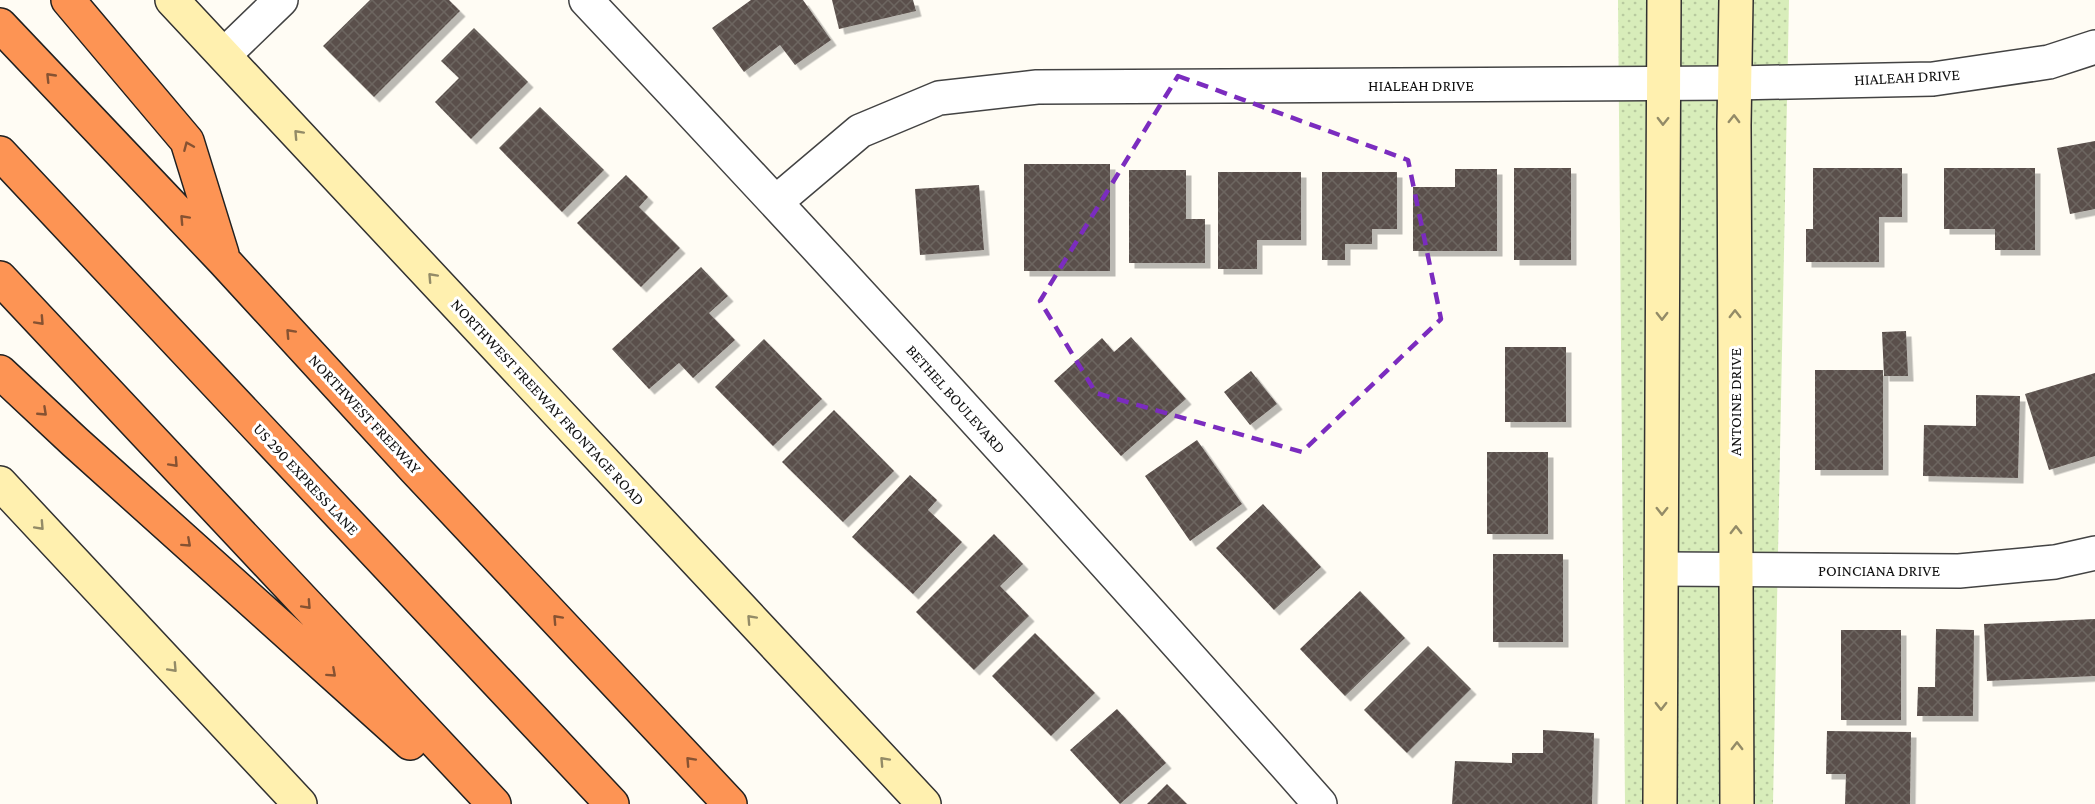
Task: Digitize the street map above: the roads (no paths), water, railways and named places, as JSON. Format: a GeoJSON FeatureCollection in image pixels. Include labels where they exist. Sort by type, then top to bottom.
{"type":"FeatureCollection","features":[{"type":"Feature","properties":{"kind":"highway"},"geometry":{"type":"LineString","coordinates":[[68,0],[187,141],[224,261]]}},
{"type":"Feature","properties":{"kind":"highway","name":"NORTHWEST FREEWAY"},"geometry":{"type":"LineString","coordinates":[[0,25],[224,261],[415,469],[730,804]]}},
{"type":"Feature","properties":{"kind":"highway","name":"US 290 EXPRESS LANE"},"geometry":{"type":"LineString","coordinates":[[0,153],[612,804]]}},
{"type":"Feature","properties":{"kind":"highway"},"geometry":{"type":"LineString","coordinates":[[0,278],[494,804]]}},
{"type":"Feature","properties":{"kind":"highway"},"geometry":{"type":"LineString","coordinates":[[0,372],[477,804]]}},
{"type":"Feature","properties":{"kind":"main road","name":"NORTHWEST FREEWAY FRONTAGE ROAD"},"geometry":{"type":"LineString","coordinates":[[172,0],[924,804]]}},
{"type":"Feature","properties":{"kind":"main road"},"geometry":{"type":"LineString","coordinates":[[1660,804],[1664,0]]}},
{"type":"Feature","properties":{"kind":"main road","name":"ANTOINE DRIVE"},"geometry":{"type":"LineString","coordinates":[[1736,0],[1737,804]]}},
{"type":"Feature","properties":{"kind":"main road"},"geometry":{"type":"LineString","coordinates":[[0,483],[300,804]]}},
{"type":"Feature","properties":{"kind":"street"},"geometry":{"type":"LineString","coordinates":[[224,55],[281,0]]}},
{"type":"Feature","properties":{"kind":"street","name":"BETHEL BOULEVARD"},"geometry":{"type":"LineString","coordinates":[[586,0],[776,202],[1187,653],[1320,804]]}},
{"type":"Feature","properties":{"kind":"street","name":"HIALEAH DRIVE"},"geometry":{"type":"LineString","coordinates":[[776,202],[860,131],[939,98],[1037,87],[1735,83],[1933,79],[2049,62],[2095,47]]}},
{"type":"Feature","properties":{"kind":"street","name":"POINCIANA DRIVE"},"geometry":{"type":"LineString","coordinates":[[1662,569],[1959,571],[2055,562],[2095,553]]}}]}
